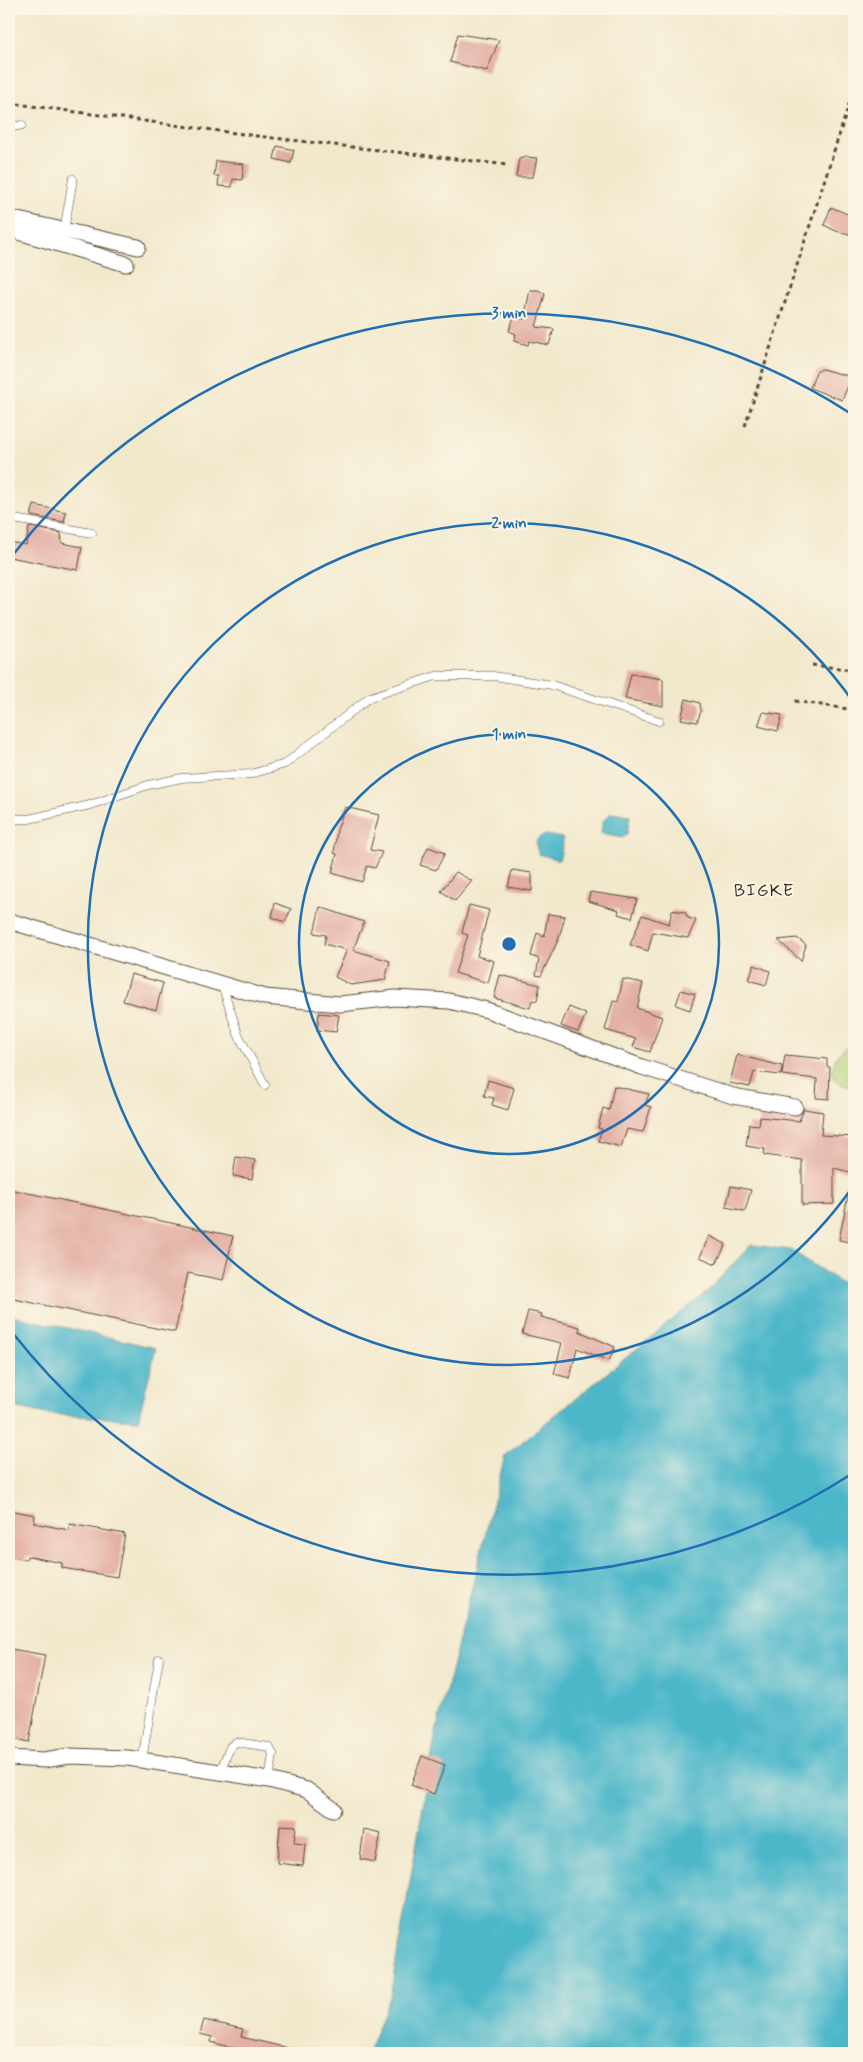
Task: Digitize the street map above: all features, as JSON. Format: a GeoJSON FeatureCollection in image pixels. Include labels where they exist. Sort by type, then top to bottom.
{"type":"FeatureCollection","features":[{"type":"Feature","properties":{"kind":"street"},"geometry":{"type":"LineString","coordinates":[[9,218],[138,248]]}},
{"type":"Feature","properties":{"kind":"street"},"geometry":{"type":"LineString","coordinates":[[9,229],[126,264]]}},
{"type":"Feature","properties":{"kind":"street"},"geometry":{"type":"LineString","coordinates":[[9,921],[265,997],[340,1004],[395,998],[450,1001],[486,1010],[642,1067],[733,1096],[795,1107]]}},
{"type":"Feature","properties":{"kind":"street"},"geometry":{"type":"LineString","coordinates":[[9,1758],[44,1760],[70,1756],[142,1760],[220,1772],[269,1780],[307,1790],[333,1809]]}},
{"type":"Feature","properties":{"kind":"lane"},"geometry":{"type":"LineString","coordinates":[[9,128],[22,125]]}},
{"type":"Feature","properties":{"kind":"lane"},"geometry":{"type":"LineString","coordinates":[[64,231],[73,179]]}},
{"type":"Feature","properties":{"kind":"lane"},"geometry":{"type":"LineString","coordinates":[[9,518],[92,533]]}},
{"type":"Feature","properties":{"kind":"lane"},"geometry":{"type":"LineString","coordinates":[[9,819],[29,819],[90,805],[157,783],[182,778],[251,774],[285,764],[370,697],[436,676],[493,676],[552,685],[659,721]]}},
{"type":"Feature","properties":{"kind":"lane"},"geometry":{"type":"LineString","coordinates":[[222,985],[238,1034],[265,1085]]}},
{"type":"Feature","properties":{"kind":"lane"},"geometry":{"type":"LineString","coordinates":[[142,1760],[159,1659]]}},
{"type":"Feature","properties":{"kind":"lane"},"geometry":{"type":"LineString","coordinates":[[220,1772],[230,1747],[236,1742],[269,1747],[273,1754],[269,1780]]}},
{"type":"Feature","properties":{"kind":"path"},"geometry":{"type":"LineString","coordinates":[[745,426],[854,89]]}},
{"type":"Feature","properties":{"kind":"path"},"geometry":{"type":"LineString","coordinates":[[9,103],[265,137],[508,165]]}},
{"type":"Feature","properties":{"kind":"path"},"geometry":{"type":"LineString","coordinates":[[812,665],[854,670]]}},
{"type":"Feature","properties":{"kind":"path"},"geometry":{"type":"LineString","coordinates":[[795,701],[854,710]]}},
{"type":"Feature","properties":{"kind":"green space"},"geometry":{"type":"Polygon","coordinates":[[[850,1045],[854,1046],[854,1083],[850,1086],[843,1085],[834,1079],[833,1068],[838,1055],[850,1045]]]}},
{"type":"Feature","properties":{"kind":"water"},"geometry":{"type":"Polygon","coordinates":[[[611,813],[630,816],[627,834],[624,837],[601,833],[603,821],[611,813]]]}},
{"type":"Feature","properties":{"kind":"water"},"geometry":{"type":"Polygon","coordinates":[[[547,835],[562,838],[563,844],[559,860],[539,854],[536,847],[537,841],[540,837],[547,835]]]}},
{"type":"Feature","properties":{"kind":"water"},"geometry":{"type":"Polygon","coordinates":[[[751,1245],[791,1250],[844,1285],[854,1282],[854,2053],[368,2053],[390,1997],[436,1732],[505,1456],[708,1291],[751,1245]]]}},
{"type":"Feature","properties":{"kind":"water"},"geometry":{"type":"Polygon","coordinates":[[[9,1315],[156,1348],[138,1420],[47,1414],[9,1406],[9,1315]]]}},
{"type":"Feature","properties":{"kind":"building"},"geometry":{"type":"Polygon","coordinates":[[[458,34],[499,40],[487,71],[450,62],[458,34]]]}},
{"type":"Feature","properties":{"kind":"building"},"geometry":{"type":"Polygon","coordinates":[[[277,146],[294,150],[291,163],[274,159],[277,146]]]}},
{"type":"Feature","properties":{"kind":"building"},"geometry":{"type":"Polygon","coordinates":[[[526,157],[537,158],[533,177],[516,177],[519,159],[526,157]]]}},
{"type":"Feature","properties":{"kind":"building"},"geometry":{"type":"Polygon","coordinates":[[[216,161],[244,164],[242,180],[233,179],[232,187],[218,186],[219,176],[214,176],[216,161]]]}},
{"type":"Feature","properties":{"kind":"building"},"geometry":{"type":"Polygon","coordinates":[[[831,207],[854,217],[854,235],[836,231],[824,225],[831,207]]]}},
{"type":"Feature","properties":{"kind":"building"},"geometry":{"type":"Polygon","coordinates":[[[530,290],[538,290],[545,294],[536,327],[554,329],[549,345],[529,341],[528,345],[514,341],[516,334],[509,331],[514,317],[524,319],[530,290]]]}},
{"type":"Feature","properties":{"kind":"building"},"geometry":{"type":"Polygon","coordinates":[[[822,369],[852,377],[842,400],[810,388],[816,372],[822,369]]]}},
{"type":"Feature","properties":{"kind":"building"},"geometry":{"type":"Polygon","coordinates":[[[34,505],[66,512],[64,522],[31,516],[34,505]]]}},
{"type":"Feature","properties":{"kind":"building"},"geometry":{"type":"Polygon","coordinates":[[[29,527],[61,533],[62,543],[82,547],[78,570],[9,557],[9,542],[26,545],[29,527]]]}},
{"type":"Feature","properties":{"kind":"building"},"geometry":{"type":"Polygon","coordinates":[[[631,674],[663,679],[663,706],[625,699],[631,674]]]}},
{"type":"Feature","properties":{"kind":"building"},"geometry":{"type":"Polygon","coordinates":[[[686,699],[700,703],[701,711],[697,722],[681,719],[686,699]]]}},
{"type":"Feature","properties":{"kind":"building"},"geometry":{"type":"Polygon","coordinates":[[[763,712],[782,715],[778,731],[758,726],[763,712]]]}},
{"type":"Feature","properties":{"kind":"building"},"geometry":{"type":"Polygon","coordinates":[[[345,807],[379,815],[370,850],[382,852],[375,868],[367,866],[362,882],[332,873],[337,854],[334,853],[337,830],[345,807]]]}},
{"type":"Feature","properties":{"kind":"building"},"geometry":{"type":"Polygon","coordinates":[[[428,847],[445,853],[436,870],[420,865],[428,847]]]}},
{"type":"Feature","properties":{"kind":"building"},"geometry":{"type":"Polygon","coordinates":[[[512,870],[532,873],[532,891],[508,887],[512,870]]]}},
{"type":"Feature","properties":{"kind":"building"},"geometry":{"type":"Polygon","coordinates":[[[456,872],[472,881],[455,901],[441,891],[456,872]]]}},
{"type":"Feature","properties":{"kind":"building"},"geometry":{"type":"Polygon","coordinates":[[[590,892],[637,899],[632,918],[618,914],[619,910],[588,901],[590,892]]]}},
{"type":"Feature","properties":{"kind":"building"},"geometry":{"type":"Polygon","coordinates":[[[275,903],[291,909],[285,922],[272,917],[275,903]]]}},
{"type":"Feature","properties":{"kind":"building"},"geometry":{"type":"Polygon","coordinates":[[[469,905],[489,910],[477,956],[494,961],[488,983],[455,973],[468,935],[462,933],[469,905]]]}},
{"type":"Feature","properties":{"kind":"building"},"geometry":{"type":"Polygon","coordinates":[[[320,907],[364,922],[353,950],[390,961],[385,980],[351,985],[335,977],[347,950],[324,944],[326,935],[314,933],[320,907]]]}},
{"type":"Feature","properties":{"kind":"building"},"geometry":{"type":"Polygon","coordinates":[[[672,910],[685,912],[688,918],[696,920],[688,938],[653,932],[648,951],[630,945],[642,915],[669,924],[672,910]]]}},
{"type":"Feature","properties":{"kind":"building"},"geometry":{"type":"Polygon","coordinates":[[[548,914],[565,916],[559,938],[541,976],[536,975],[539,959],[531,956],[537,933],[544,936],[548,914]]]}},
{"type":"Feature","properties":{"kind":"building"},"geometry":{"type":"Polygon","coordinates":[[[797,938],[806,945],[801,961],[778,940],[797,938]]]}},
{"type":"Feature","properties":{"kind":"building"},"geometry":{"type":"Polygon","coordinates":[[[754,965],[770,971],[766,985],[749,980],[754,965]]]}},
{"type":"Feature","properties":{"kind":"building"},"geometry":{"type":"Polygon","coordinates":[[[131,974],[163,983],[156,1010],[123,1001],[131,974]]]}},
{"type":"Feature","properties":{"kind":"building"},"geometry":{"type":"Polygon","coordinates":[[[500,975],[540,985],[537,1001],[532,1000],[530,1008],[494,998],[500,975]]]}},
{"type":"Feature","properties":{"kind":"building"},"geometry":{"type":"Polygon","coordinates":[[[623,979],[643,983],[637,1008],[662,1017],[650,1052],[633,1047],[636,1039],[605,1030],[613,1001],[618,1002],[623,979]]]}},
{"type":"Feature","properties":{"kind":"building"},"geometry":{"type":"Polygon","coordinates":[[[681,990],[695,994],[690,1010],[676,1005],[681,990]]]}},
{"type":"Feature","properties":{"kind":"building"},"geometry":{"type":"Polygon","coordinates":[[[569,1007],[586,1014],[578,1032],[561,1026],[569,1007]]]}},
{"type":"Feature","properties":{"kind":"building"},"geometry":{"type":"Polygon","coordinates":[[[319,1013],[339,1015],[336,1032],[317,1030],[319,1013]]]}},
{"type":"Feature","properties":{"kind":"building"},"geometry":{"type":"Polygon","coordinates":[[[737,1055],[782,1066],[781,1075],[754,1072],[750,1087],[730,1083],[737,1055]]]}},
{"type":"Feature","properties":{"kind":"building"},"geometry":{"type":"Polygon","coordinates":[[[785,1055],[827,1059],[827,1067],[830,1067],[829,1099],[816,1098],[817,1079],[782,1075],[785,1055]]]}},
{"type":"Feature","properties":{"kind":"building"},"geometry":{"type":"Polygon","coordinates":[[[488,1080],[514,1088],[508,1110],[492,1105],[494,1098],[484,1096],[488,1080]]]}},
{"type":"Feature","properties":{"kind":"building"},"geometry":{"type":"Polygon","coordinates":[[[614,1086],[649,1094],[645,1105],[651,1107],[643,1132],[627,1129],[621,1147],[598,1141],[602,1129],[598,1128],[603,1108],[609,1110],[614,1086]]]}},
{"type":"Feature","properties":{"kind":"building"},"geometry":{"type":"Polygon","coordinates":[[[804,1109],[823,1112],[821,1135],[854,1137],[854,1173],[834,1168],[834,1204],[802,1205],[802,1160],[764,1155],[765,1149],[746,1146],[749,1124],[759,1125],[760,1117],[799,1121],[804,1109]]]}},
{"type":"Feature","properties":{"kind":"building"},"geometry":{"type":"Polygon","coordinates":[[[236,1157],[255,1160],[252,1179],[233,1176],[236,1157]]]}},
{"type":"Feature","properties":{"kind":"building"},"geometry":{"type":"Polygon","coordinates":[[[731,1186],[751,1190],[745,1211],[726,1207],[731,1186]]]}},
{"type":"Feature","properties":{"kind":"building"},"geometry":{"type":"Polygon","coordinates":[[[9,1189],[233,1236],[223,1280],[188,1273],[175,1332],[9,1298],[9,1189]]]}},
{"type":"Feature","properties":{"kind":"building"},"geometry":{"type":"Polygon","coordinates":[[[848,1196],[854,1196],[854,1243],[839,1240],[848,1196]]]}},
{"type":"Feature","properties":{"kind":"building"},"geometry":{"type":"Polygon","coordinates":[[[709,1236],[726,1244],[716,1264],[700,1257],[709,1236]]]}},
{"type":"Feature","properties":{"kind":"building"},"geometry":{"type":"Polygon","coordinates":[[[528,1311],[542,1314],[541,1317],[580,1327],[579,1331],[615,1347],[609,1361],[577,1348],[570,1378],[554,1374],[562,1343],[522,1334],[528,1311]]]}},
{"type":"Feature","properties":{"kind":"building"},"geometry":{"type":"Polygon","coordinates":[[[9,1510],[35,1515],[34,1523],[69,1530],[70,1524],[125,1534],[117,1577],[62,1568],[62,1563],[27,1556],[26,1560],[9,1556],[9,1510]]]}},
{"type":"Feature","properties":{"kind":"building"},"geometry":{"type":"Polygon","coordinates":[[[11,1649],[45,1655],[29,1742],[9,1738],[9,1660],[11,1649]]]}},
{"type":"Feature","properties":{"kind":"building"},"geometry":{"type":"Polygon","coordinates":[[[422,1756],[445,1765],[434,1794],[411,1785],[422,1756]]]}},
{"type":"Feature","properties":{"kind":"building"},"geometry":{"type":"Polygon","coordinates":[[[280,1825],[296,1826],[294,1843],[305,1844],[303,1866],[277,1863],[280,1825]]]}},
{"type":"Feature","properties":{"kind":"building"},"geometry":{"type":"Polygon","coordinates":[[[364,1829],[381,1833],[375,1862],[360,1859],[364,1829]]]}},
{"type":"Feature","properties":{"kind":"building"},"geometry":{"type":"Polygon","coordinates":[[[204,2020],[243,2029],[241,2037],[288,2048],[287,2053],[252,2053],[211,2042],[212,2037],[200,2034],[204,2020]]]}},
{"type":"Feature","properties":{"kind":"district","name":"BIGKE"},"geometry":{"type":"Point","coordinates":[764,891]}}]}
